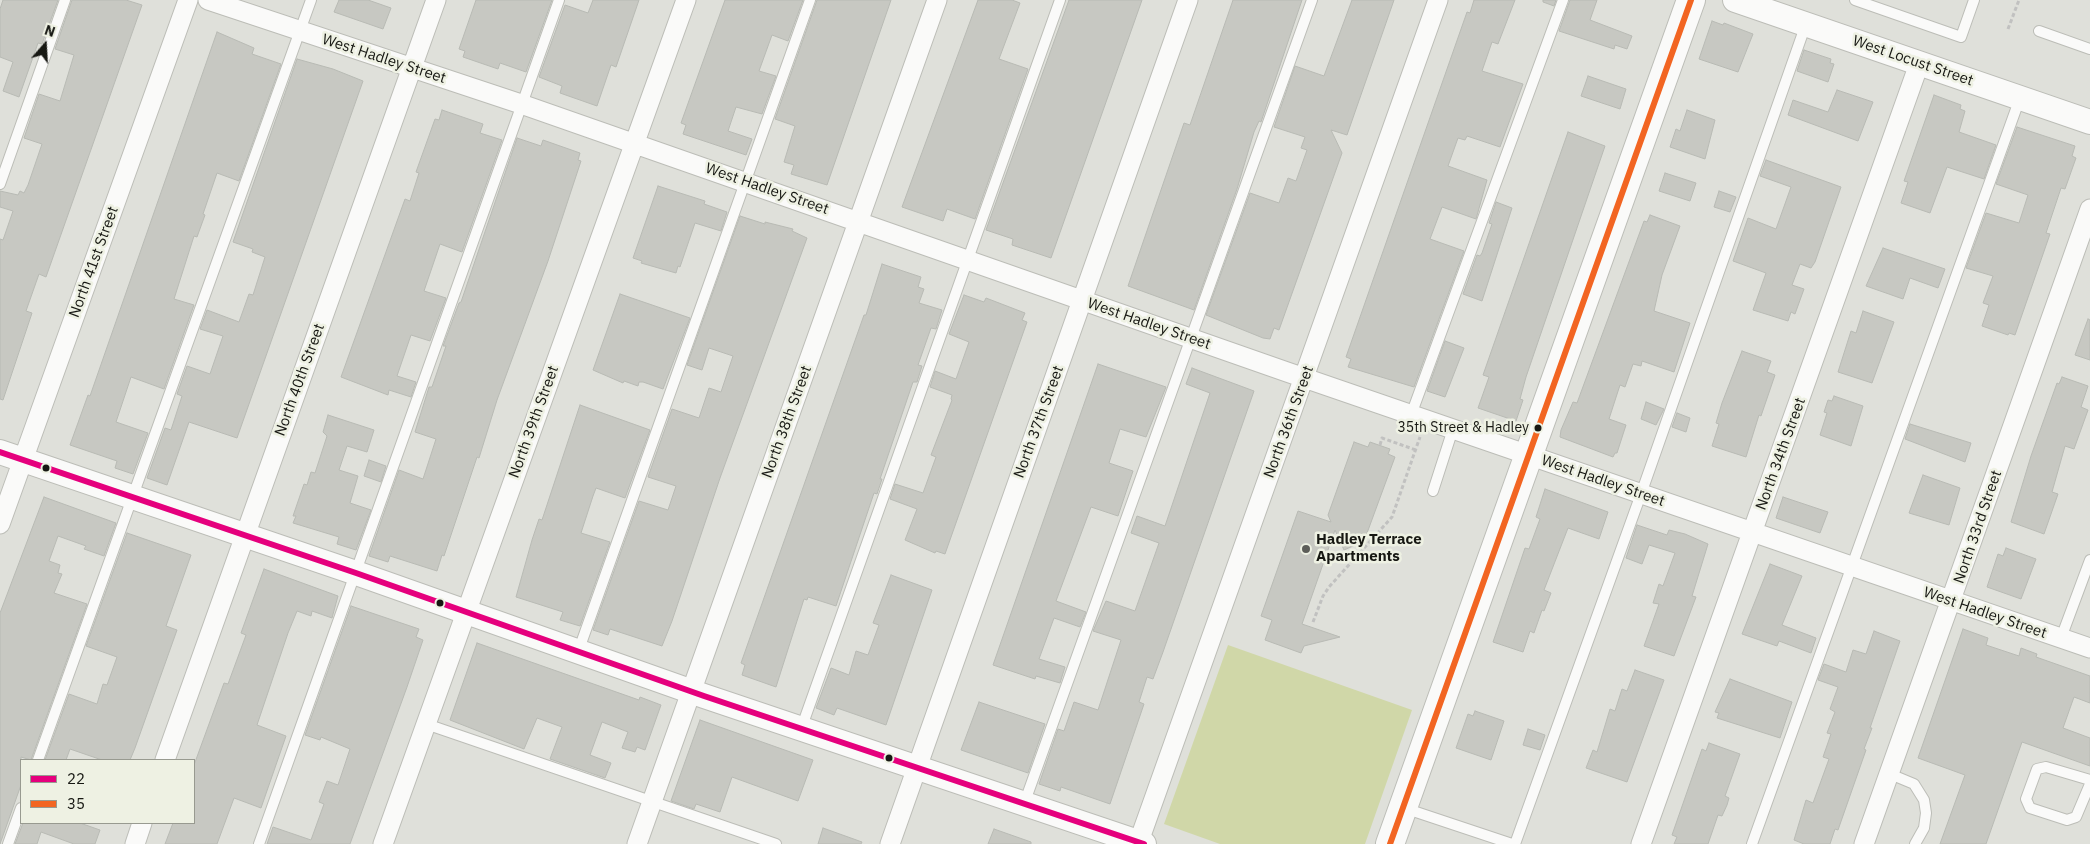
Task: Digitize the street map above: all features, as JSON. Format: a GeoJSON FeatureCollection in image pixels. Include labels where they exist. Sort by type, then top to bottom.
{"type":"FeatureCollection","features":[{"type":"Feature","properties":{"kind":"main road"},"geometry":{"type":"LineString","coordinates":[[1390,844],[1691,0]]}},
{"type":"Feature","properties":{"kind":"street","name":"North 41st Street"},"geometry":{"type":"LineString","coordinates":[[0,524],[188,0]]}},
{"type":"Feature","properties":{"kind":"street","name":"West Hadley Street"},"geometry":{"type":"LineString","coordinates":[[208,0],[521,104],[1753,534],[2090,648]]}},
{"type":"Feature","properties":{"kind":"street","name":"North 40th Street"},"geometry":{"type":"LineString","coordinates":[[165,759],[436,0]]}},
{"type":"Feature","properties":{"kind":"street","name":"North 39th Street"},"geometry":{"type":"LineString","coordinates":[[383,844],[686,0]]}},
{"type":"Feature","properties":{"kind":"street","name":"North 38th Street"},"geometry":{"type":"LineString","coordinates":[[637,844],[689,691],[937,0]]}},
{"type":"Feature","properties":{"kind":"street","name":"North 37th Street"},"geometry":{"type":"LineString","coordinates":[[890,844],[1188,0]]}},
{"type":"Feature","properties":{"kind":"street","name":"North 36th Street"},"geometry":{"type":"LineString","coordinates":[[1140,843],[1438,0]]}},
{"type":"Feature","properties":{"kind":"street","name":"West Locust Street"},"geometry":{"type":"LineString","coordinates":[[1735,0],[2090,122]]}},
{"type":"Feature","properties":{"kind":"street","name":"North 34th Street"},"geometry":{"type":"LineString","coordinates":[[1641,844],[1919,64]]}},
{"type":"Feature","properties":{"kind":"street","name":"North 33rd Street"},"geometry":{"type":"LineString","coordinates":[[1864,844],[2090,209]]}},
{"type":"Feature","properties":{"kind":"street"},"geometry":{"type":"LineString","coordinates":[[0,452],[356,573],[689,691],[1140,843]]}},
{"type":"Feature","properties":{"kind":"street"},"geometry":{"type":"LineString","coordinates":[[135,844],[142,824]]}},
{"type":"Feature","properties":{"kind":"lane"},"geometry":{"type":"LineString","coordinates":[[0,184],[65,0]]}},
{"type":"Feature","properties":{"kind":"lane"},"geometry":{"type":"LineString","coordinates":[[38,759],[311,0]]}},
{"type":"Feature","properties":{"kind":"lane"},"geometry":{"type":"LineString","coordinates":[[259,844],[559,0]]}},
{"type":"Feature","properties":{"kind":"lane"},"geometry":{"type":"LineString","coordinates":[[578,652],[810,0]]}},
{"type":"Feature","properties":{"kind":"lane"},"geometry":{"type":"LineString","coordinates":[[801,729],[1060,0]]}},
{"type":"Feature","properties":{"kind":"lane"},"geometry":{"type":"LineString","coordinates":[[1024,804],[1312,0]]}},
{"type":"Feature","properties":{"kind":"lane"},"geometry":{"type":"LineString","coordinates":[[1411,415],[1563,0]]}},
{"type":"Feature","properties":{"kind":"lane"},"geometry":{"type":"LineString","coordinates":[[1855,0],[1961,37],[1974,0]]}},
{"type":"Feature","properties":{"kind":"lane"},"geometry":{"type":"LineString","coordinates":[[1403,808],[1514,844],[1641,494],[1806,24]]}},
{"type":"Feature","properties":{"kind":"lane"},"geometry":{"type":"LineString","coordinates":[[2039,31],[2090,49]]}},
{"type":"Feature","properties":{"kind":"lane"},"geometry":{"type":"LineString","coordinates":[[1752,844],[2020,98]]}},
{"type":"Feature","properties":{"kind":"lane"},"geometry":{"type":"LineString","coordinates":[[1433,491],[1453,429]]}},
{"type":"Feature","properties":{"kind":"lane"},"geometry":{"type":"LineString","coordinates":[[2061,638],[2090,560]]}},
{"type":"Feature","properties":{"kind":"lane"},"geometry":{"type":"LineString","coordinates":[[426,724],[652,801],[758,841],[776,844]]}},
{"type":"Feature","properties":{"kind":"lane"},"geometry":{"type":"LineString","coordinates":[[2090,780],[2046,767],[2037,769],[2026,799],[2030,808],[2067,820],[2076,817],[2090,784]]}},
{"type":"Feature","properties":{"kind":"lane"},"geometry":{"type":"LineString","coordinates":[[1890,774],[1914,784],[1924,800],[1926,813],[1924,828],[1915,844]]}},
{"type":"Feature","properties":{"kind":"lane"},"geometry":{"type":"LineString","coordinates":[[8,844],[20,811]]}},
{"type":"Feature","properties":{"kind":"path"},"geometry":{"type":"LineString","coordinates":[[2008,29],[2019,0]]}},
{"type":"Feature","properties":{"kind":"path"},"geometry":{"type":"LineString","coordinates":[[1313,622],[1328,587],[1392,517],[1420,437]]}},
{"type":"Feature","properties":{"kind":"path"},"geometry":{"type":"LineString","coordinates":[[1380,445],[1382,438],[1416,450]]}},
{"type":"Feature","properties":{"kind":"green space"},"geometry":{"type":"Polygon","coordinates":[[[1228,645],[1412,710],[1365,844],[1220,844],[1164,824],[1228,645]]]}},
{"type":"Feature","properties":{"kind":"building"},"geometry":{"type":"Polygon","coordinates":[[[3,0],[58,0],[42,44],[38,43],[19,97],[3,91],[13,62],[0,57],[0,9],[3,0]]]}},
{"type":"Feature","properties":{"kind":"building"},"geometry":{"type":"Polygon","coordinates":[[[72,0],[126,0],[142,5],[46,277],[39,274],[26,311],[32,313],[3,400],[0,399],[0,239],[3,240],[13,211],[0,207],[0,191],[18,195],[20,191],[24,193],[28,185],[42,144],[24,138],[39,94],[60,101],[74,55],[55,49],[72,0]]]}},
{"type":"Feature","properties":{"kind":"building"},"geometry":{"type":"Polygon","coordinates":[[[339,0],[368,0],[391,8],[383,29],[334,12],[339,0]]]}},
{"type":"Feature","properties":{"kind":"building"},"geometry":{"type":"Polygon","coordinates":[[[476,0],[552,0],[526,72],[500,63],[498,69],[463,57],[465,51],[459,49],[476,0]]]}},
{"type":"Feature","properties":{"kind":"building"},"geometry":{"type":"Polygon","coordinates":[[[593,0],[639,0],[616,67],[611,65],[597,106],[560,93],[562,86],[539,77],[565,5],[588,13],[593,0]]]}},
{"type":"Feature","properties":{"kind":"building"},"geometry":{"type":"Polygon","coordinates":[[[725,0],[803,0],[788,41],[772,35],[759,71],[776,76],[762,114],[736,107],[728,131],[752,139],[746,155],[683,134],[686,125],[681,123],[725,0]]]}},
{"type":"Feature","properties":{"kind":"building"},"geometry":{"type":"Polygon","coordinates":[[[817,0],[891,0],[827,185],[791,174],[794,165],[784,162],[795,126],[775,119],[817,0]]]}},
{"type":"Feature","properties":{"kind":"building"},"geometry":{"type":"Polygon","coordinates":[[[978,0],[1012,0],[1020,3],[999,59],[1028,69],[975,219],[947,209],[943,221],[902,207],[978,0]]]}},
{"type":"Feature","properties":{"kind":"building"},"geometry":{"type":"Polygon","coordinates":[[[1069,0],[1142,0],[1051,258],[1012,245],[1013,239],[986,230],[1069,0]]]}},
{"type":"Feature","properties":{"kind":"building"},"geometry":{"type":"Polygon","coordinates":[[[1233,0],[1302,0],[1261,122],[1259,121],[1254,132],[1237,189],[1194,310],[1128,286],[1184,123],[1190,125],[1233,0]]]}},
{"type":"Feature","properties":{"kind":"building"},"geometry":{"type":"Polygon","coordinates":[[[1352,0],[1394,0],[1347,135],[1331,130],[1342,153],[1279,330],[1274,328],[1270,339],[1263,338],[1206,315],[1250,193],[1279,203],[1288,178],[1296,181],[1307,150],[1301,148],[1305,137],[1274,127],[1295,66],[1324,76],[1352,0]]]}},
{"type":"Feature","properties":{"kind":"building"},"geometry":{"type":"Polygon","coordinates":[[[1474,0],[1515,0],[1498,44],[1492,42],[1482,71],[1523,84],[1500,147],[1467,136],[1465,140],[1458,138],[1448,166],[1487,180],[1476,219],[1442,207],[1430,239],[1464,251],[1414,387],[1348,367],[1351,359],[1346,357],[1467,12],[1470,13],[1474,0]]]}},
{"type":"Feature","properties":{"kind":"building"},"geometry":{"type":"Polygon","coordinates":[[[1543,0],[1556,0],[1554,6],[1543,2],[1543,0]]]}},
{"type":"Feature","properties":{"kind":"building"},"geometry":{"type":"Polygon","coordinates":[[[1570,0],[1597,0],[1590,20],[1632,36],[1627,49],[1615,45],[1614,49],[1559,31],[1570,0]]]}},
{"type":"Feature","properties":{"kind":"building"},"geometry":{"type":"Polygon","coordinates":[[[1712,21],[1723,25],[1724,23],[1753,34],[1738,72],[1699,59],[1712,21]]]}},
{"type":"Feature","properties":{"kind":"building"},"geometry":{"type":"Polygon","coordinates":[[[217,32],[254,48],[252,54],[281,64],[239,181],[217,173],[197,237],[194,236],[174,299],[194,305],[164,389],[131,377],[116,422],[148,433],[133,474],[115,468],[117,461],[70,445],[88,395],[90,396],[217,32]]]}},
{"type":"Feature","properties":{"kind":"building"},"geometry":{"type":"Polygon","coordinates":[[[1804,50],[1831,59],[1830,63],[1834,64],[1828,82],[1797,71],[1804,50]]]}},
{"type":"Feature","properties":{"kind":"building"},"geometry":{"type":"Polygon","coordinates":[[[297,59],[333,69],[363,81],[237,438],[189,422],[167,485],[147,478],[165,428],[171,430],[182,396],[177,394],[187,366],[210,374],[223,336],[200,329],[207,310],[239,322],[249,294],[253,295],[265,257],[252,252],[253,249],[233,242],[297,59]]]}},
{"type":"Feature","properties":{"kind":"building"},"geometry":{"type":"Polygon","coordinates":[[[1588,76],[1626,89],[1620,109],[1581,96],[1588,76]]]}},
{"type":"Feature","properties":{"kind":"building"},"geometry":{"type":"Polygon","coordinates":[[[1837,90],[1873,102],[1858,141],[1788,115],[1793,100],[1828,112],[1837,90]]]}},
{"type":"Feature","properties":{"kind":"building"},"geometry":{"type":"Polygon","coordinates":[[[1934,95],[1961,105],[1960,109],[1965,111],[1959,132],[1996,145],[1984,179],[1947,167],[1930,213],[1901,203],[1908,182],[1904,181],[1934,95]]]}},
{"type":"Feature","properties":{"kind":"building"},"geometry":{"type":"Polygon","coordinates":[[[442,110],[483,124],[480,133],[502,140],[462,252],[440,244],[424,291],[446,298],[430,341],[411,335],[397,376],[416,382],[411,397],[389,390],[388,395],[341,377],[405,199],[410,201],[419,173],[416,172],[435,119],[439,120],[442,110]]]}},
{"type":"Feature","properties":{"kind":"building"},"geometry":{"type":"Polygon","coordinates":[[[1687,110],[1715,120],[1705,159],[1670,147],[1676,129],[1680,131],[1687,110]]]}},
{"type":"Feature","properties":{"kind":"building"},"geometry":{"type":"Polygon","coordinates":[[[2017,127],[2075,146],[2072,156],[2076,158],[2065,189],[2061,188],[2046,233],[2050,234],[2015,335],[2009,333],[2008,335],[1982,326],[1989,305],[1983,303],[1993,276],[1966,268],[1986,213],[2019,223],[2028,195],[1996,184],[2017,127]]]}},
{"type":"Feature","properties":{"kind":"building"},"geometry":{"type":"Polygon","coordinates":[[[1568,132],[1605,146],[1526,377],[1520,399],[1523,400],[1516,421],[1478,408],[1489,377],[1483,375],[1568,132]]]}},
{"type":"Feature","properties":{"kind":"building"},"geometry":{"type":"Polygon","coordinates":[[[517,138],[541,146],[543,140],[580,153],[578,160],[581,161],[548,261],[497,400],[479,458],[477,457],[444,556],[442,555],[437,571],[390,556],[388,562],[369,556],[399,470],[423,479],[436,439],[415,432],[429,387],[432,387],[446,346],[443,346],[461,302],[517,138]]]}},
{"type":"Feature","properties":{"kind":"building"},"geometry":{"type":"Polygon","coordinates":[[[1766,160],[1841,187],[1815,262],[1811,268],[1800,264],[1792,285],[1804,289],[1795,314],[1791,312],[1788,321],[1753,310],[1766,273],[1733,261],[1748,218],[1776,229],[1791,187],[1760,176],[1766,160]]]}},
{"type":"Feature","properties":{"kind":"building"},"geometry":{"type":"Polygon","coordinates":[[[1665,173],[1696,183],[1690,201],[1659,191],[1665,173]]]}},
{"type":"Feature","properties":{"kind":"building"},"geometry":{"type":"Polygon","coordinates":[[[658,186],[705,201],[704,204],[727,212],[721,231],[695,223],[680,267],[678,266],[676,273],[641,263],[642,261],[633,258],[658,186]]]}},
{"type":"Feature","properties":{"kind":"building"},"geometry":{"type":"Polygon","coordinates":[[[1719,191],[1736,197],[1730,212],[1714,207],[1719,191]]]}},
{"type":"Feature","properties":{"kind":"building"},"geometry":{"type":"Polygon","coordinates":[[[1496,202],[1512,208],[1482,301],[1463,294],[1477,255],[1480,256],[1482,253],[1492,224],[1489,223],[1496,202]]]}},
{"type":"Feature","properties":{"kind":"building"},"geometry":{"type":"Polygon","coordinates":[[[1650,215],[1680,226],[1662,275],[1654,311],[1690,323],[1674,372],[1642,361],[1641,366],[1633,364],[1625,387],[1620,385],[1609,419],[1626,425],[1617,453],[1613,457],[1560,437],[1561,430],[1573,402],[1577,403],[1644,221],[1647,222],[1650,215]]]}},
{"type":"Feature","properties":{"kind":"building"},"geometry":{"type":"Polygon","coordinates":[[[740,216],[765,224],[765,222],[793,229],[792,231],[807,238],[720,478],[672,621],[662,646],[610,629],[608,635],[593,630],[639,501],[668,510],[676,486],[648,477],[672,409],[699,418],[709,388],[721,392],[733,356],[709,348],[702,370],[687,365],[740,216]]]}},
{"type":"Feature","properties":{"kind":"building"},"geometry":{"type":"Polygon","coordinates":[[[1883,248],[1945,269],[1938,288],[1910,278],[1903,299],[1866,286],[1883,248]]]}},
{"type":"Feature","properties":{"kind":"building"},"geometry":{"type":"Polygon","coordinates":[[[882,264],[921,277],[918,287],[924,289],[919,303],[942,310],[936,329],[931,328],[918,365],[922,366],[917,382],[913,382],[880,479],[882,479],[877,494],[874,493],[836,606],[808,597],[807,600],[804,599],[776,687],[742,675],[745,665],[741,663],[864,315],[866,315],[882,264]]]}},
{"type":"Feature","properties":{"kind":"building"},"geometry":{"type":"Polygon","coordinates":[[[620,294],[690,318],[663,389],[643,382],[639,382],[638,386],[624,381],[623,383],[593,370],[620,294]]]}},
{"type":"Feature","properties":{"kind":"building"},"geometry":{"type":"Polygon","coordinates":[[[964,295],[984,302],[986,298],[1025,313],[1022,320],[1027,322],[945,554],[936,551],[935,553],[905,540],[917,509],[890,499],[895,484],[923,493],[936,457],[931,455],[952,400],[952,395],[930,387],[935,371],[956,379],[969,342],[949,334],[964,295]]]}},
{"type":"Feature","properties":{"kind":"building"},"geometry":{"type":"Polygon","coordinates":[[[1863,311],[1894,322],[1872,383],[1838,372],[1851,331],[1856,333],[1863,311]]]}},
{"type":"Feature","properties":{"kind":"building"},"geometry":{"type":"Polygon","coordinates":[[[2088,319],[2090,320],[2090,360],[2075,355],[2088,319]]]}},
{"type":"Feature","properties":{"kind":"building"},"geometry":{"type":"Polygon","coordinates":[[[1445,341],[1464,348],[1445,397],[1427,391],[1445,341]]]}},
{"type":"Feature","properties":{"kind":"building"},"geometry":{"type":"Polygon","coordinates":[[[1742,351],[1771,361],[1767,372],[1775,375],[1761,416],[1759,415],[1746,457],[1712,446],[1719,424],[1716,423],[1722,403],[1742,351]]]}},
{"type":"Feature","properties":{"kind":"building"},"geometry":{"type":"Polygon","coordinates":[[[1098,364],[1166,387],[1146,437],[1120,429],[1109,463],[1133,471],[1118,516],[1091,507],[1056,601],[1086,612],[1080,627],[1054,618],[1039,659],[1065,667],[1060,683],[1036,676],[1035,679],[993,665],[1098,364]]]}},
{"type":"Feature","properties":{"kind":"building"},"geometry":{"type":"Polygon","coordinates":[[[1192,368],[1254,391],[1153,679],[1147,677],[1139,702],[1144,704],[1110,804],[1061,787],[1060,791],[1039,784],[1058,729],[1064,731],[1074,702],[1098,710],[1121,640],[1093,631],[1106,601],[1135,611],[1159,543],[1131,533],[1137,516],[1165,526],[1210,393],[1186,384],[1192,368]]]}},
{"type":"Feature","properties":{"kind":"building"},"geometry":{"type":"Polygon","coordinates":[[[2062,377],[2088,386],[2081,407],[2088,410],[2074,449],[2065,446],[2052,492],[2058,494],[2044,534],[2011,522],[2031,456],[2057,383],[2059,384],[2062,377]]]}},
{"type":"Feature","properties":{"kind":"building"},"geometry":{"type":"Polygon","coordinates":[[[1834,396],[1863,406],[1851,446],[1820,435],[1827,413],[1824,412],[1828,400],[1832,401],[1834,396]]]}},
{"type":"Feature","properties":{"kind":"building"},"geometry":{"type":"Polygon","coordinates":[[[1646,402],[1664,409],[1656,425],[1641,419],[1646,402]]]}},
{"type":"Feature","properties":{"kind":"building"},"geometry":{"type":"Polygon","coordinates":[[[580,405],[650,430],[625,498],[596,488],[593,496],[581,533],[610,542],[580,626],[560,620],[563,612],[516,597],[539,519],[542,520],[580,405]]]}},
{"type":"Feature","properties":{"kind":"building"},"geometry":{"type":"Polygon","coordinates":[[[1677,413],[1690,418],[1686,432],[1672,427],[1677,413]]]}},
{"type":"Feature","properties":{"kind":"building"},"geometry":{"type":"Polygon","coordinates":[[[328,415],[374,430],[367,452],[347,446],[339,470],[358,476],[350,503],[371,510],[356,550],[337,544],[339,537],[293,523],[296,516],[293,516],[304,484],[307,485],[311,472],[315,473],[327,436],[323,432],[328,415]]]}},
{"type":"Feature","properties":{"kind":"building"},"geometry":{"type":"Polygon","coordinates":[[[1910,424],[1971,443],[1965,462],[1905,439],[1910,424]]]}},
{"type":"Feature","properties":{"kind":"building","name":"Hadley Terrace Apartments"},"geometry":{"type":"Polygon","coordinates":[[[1354,442],[1368,447],[1370,442],[1390,449],[1388,454],[1395,457],[1363,544],[1360,543],[1344,550],[1335,530],[1302,624],[1340,637],[1304,646],[1301,653],[1265,640],[1272,620],[1261,616],[1298,511],[1331,522],[1328,515],[1354,442]]]}},
{"type":"Feature","properties":{"kind":"building"},"geometry":{"type":"Polygon","coordinates":[[[369,460],[386,466],[381,482],[364,476],[369,460]]]}},
{"type":"Feature","properties":{"kind":"building"},"geometry":{"type":"Polygon","coordinates":[[[1923,475],[1960,488],[1949,525],[1909,513],[1923,475]]]}},
{"type":"Feature","properties":{"kind":"building"},"geometry":{"type":"Polygon","coordinates":[[[1545,489],[1608,512],[1599,539],[1568,528],[1544,590],[1551,593],[1544,611],[1542,610],[1534,633],[1530,631],[1523,652],[1493,642],[1525,548],[1529,549],[1540,519],[1536,517],[1545,489]]]}},
{"type":"Feature","properties":{"kind":"building"},"geometry":{"type":"Polygon","coordinates":[[[44,497],[116,523],[104,556],[84,549],[86,546],[58,536],[49,561],[60,565],[58,573],[62,574],[54,593],[87,604],[31,759],[21,757],[20,759],[20,788],[0,844],[0,613],[44,497]]]}},
{"type":"Feature","properties":{"kind":"building"},"geometry":{"type":"Polygon","coordinates":[[[1783,497],[1828,512],[1820,533],[1776,518],[1783,497]]]}},
{"type":"Feature","properties":{"kind":"building"},"geometry":{"type":"Polygon","coordinates":[[[1637,525],[1667,535],[1669,530],[1685,534],[1708,544],[1692,596],[1696,597],[1674,656],[1644,646],[1659,604],[1653,603],[1659,584],[1663,586],[1675,553],[1649,545],[1642,564],[1626,558],[1637,525]]]}},
{"type":"Feature","properties":{"kind":"building"},"geometry":{"type":"Polygon","coordinates":[[[127,533],[191,555],[166,626],[177,630],[130,759],[99,759],[70,749],[66,759],[45,759],[69,694],[97,704],[103,684],[107,685],[117,657],[86,646],[127,533]]]}},
{"type":"Feature","properties":{"kind":"building"},"geometry":{"type":"Polygon","coordinates":[[[2006,548],[2036,559],[2021,599],[1987,587],[1998,554],[2003,556],[2006,548]]]}},
{"type":"Feature","properties":{"kind":"building"},"geometry":{"type":"Polygon","coordinates":[[[1770,564],[1802,576],[1782,625],[1816,638],[1811,653],[1779,641],[1777,646],[1742,634],[1770,564]]]}},
{"type":"Feature","properties":{"kind":"building"},"geometry":{"type":"Polygon","coordinates":[[[264,569],[338,596],[332,618],[312,611],[311,616],[297,611],[288,633],[257,725],[286,736],[261,808],[234,798],[217,844],[165,844],[173,824],[195,824],[195,762],[224,683],[228,684],[246,635],[241,633],[264,569]]]}},
{"type":"Feature","properties":{"kind":"building"},"geometry":{"type":"Polygon","coordinates":[[[891,575],[932,590],[886,725],[837,708],[834,715],[816,708],[831,668],[849,675],[856,651],[868,655],[879,625],[873,623],[891,575]]]}},
{"type":"Feature","properties":{"kind":"building"},"geometry":{"type":"Polygon","coordinates":[[[351,606],[419,629],[416,637],[423,640],[407,687],[350,844],[267,844],[273,827],[311,840],[324,804],[319,802],[327,781],[338,785],[350,749],[321,737],[320,740],[305,735],[351,606]]]}},
{"type":"Feature","properties":{"kind":"building"},"geometry":{"type":"Polygon","coordinates":[[[1963,629],[1988,638],[1986,645],[2019,656],[2021,648],[2037,654],[2036,657],[2090,676],[2090,703],[2074,697],[2063,728],[2090,738],[2090,766],[2022,742],[1986,844],[1940,844],[1965,775],[1918,758],[1963,629]]]}},
{"type":"Feature","properties":{"kind":"building"},"geometry":{"type":"Polygon","coordinates":[[[1874,631],[1900,641],[1870,728],[1872,728],[1864,749],[1866,750],[1838,830],[1835,829],[1830,844],[1804,844],[1794,840],[1806,800],[1813,803],[1829,759],[1823,757],[1831,734],[1827,733],[1835,712],[1830,709],[1838,687],[1818,680],[1824,664],[1846,672],[1853,650],[1866,654],[1874,631]]]}},
{"type":"Feature","properties":{"kind":"building"},"geometry":{"type":"Polygon","coordinates":[[[477,643],[639,700],[640,697],[661,705],[645,750],[637,747],[635,752],[622,748],[628,732],[602,722],[590,755],[611,763],[605,778],[550,759],[562,727],[537,718],[524,749],[450,720],[477,643]]]}},
{"type":"Feature","properties":{"kind":"building"},"geometry":{"type":"Polygon","coordinates":[[[1635,670],[1664,680],[1627,782],[1586,768],[1593,750],[1597,752],[1610,709],[1615,711],[1622,689],[1627,691],[1635,670]]]}},
{"type":"Feature","properties":{"kind":"building"},"geometry":{"type":"Polygon","coordinates":[[[1730,679],[1792,702],[1780,738],[1717,718],[1719,713],[1715,712],[1730,679]]]}},
{"type":"Feature","properties":{"kind":"building"},"geometry":{"type":"Polygon","coordinates":[[[979,702],[1045,724],[1028,773],[961,750],[979,702]]]}},
{"type":"Feature","properties":{"kind":"building"},"geometry":{"type":"Polygon","coordinates":[[[1475,711],[1504,721],[1491,760],[1456,748],[1468,714],[1473,716],[1475,711]]]}},
{"type":"Feature","properties":{"kind":"building"},"geometry":{"type":"Polygon","coordinates":[[[700,720],[813,760],[798,801],[732,777],[720,812],[696,804],[694,809],[671,801],[700,720]]]}},
{"type":"Feature","properties":{"kind":"building"},"geometry":{"type":"Polygon","coordinates":[[[1528,729],[1545,735],[1540,750],[1523,745],[1528,729]]]}},
{"type":"Feature","properties":{"kind":"building"},"geometry":{"type":"Polygon","coordinates":[[[1709,743],[1740,754],[1725,796],[1729,798],[1727,805],[1722,816],[1718,815],[1708,844],[1674,844],[1677,837],[1672,835],[1702,749],[1706,751],[1709,743]]]}},
{"type":"Feature","properties":{"kind":"building"},"geometry":{"type":"Polygon","coordinates":[[[23,824],[83,824],[100,830],[95,844],[74,844],[41,832],[37,844],[15,844],[23,824]]]}},
{"type":"Feature","properties":{"kind":"building"},"geometry":{"type":"Polygon","coordinates":[[[823,828],[862,842],[861,844],[818,844],[823,828]]]}},
{"type":"Feature","properties":{"kind":"building"},"geometry":{"type":"Polygon","coordinates":[[[994,829],[1031,842],[1031,844],[988,844],[994,829]]]}},
{"type":"Feature","properties":{"kind":"transit line","name":"35"},"geometry":{"type":"LineString","coordinates":[[1390,844],[1691,0]]}},
{"type":"Feature","properties":{"kind":"transit line","name":"22"},"geometry":{"type":"LineString","coordinates":[[0,452],[356,573],[704,696],[1144,844]]}},
{"type":"Feature","properties":{"kind":"place","name":"35th Street & Hadley"},"geometry":{"type":"Point","coordinates":[1538,428]}},
{"type":"Feature","properties":{"kind":"place","name":"Hadley Terrace Apartments"},"geometry":{"type":"Point","coordinates":[1306,549]}}]}
